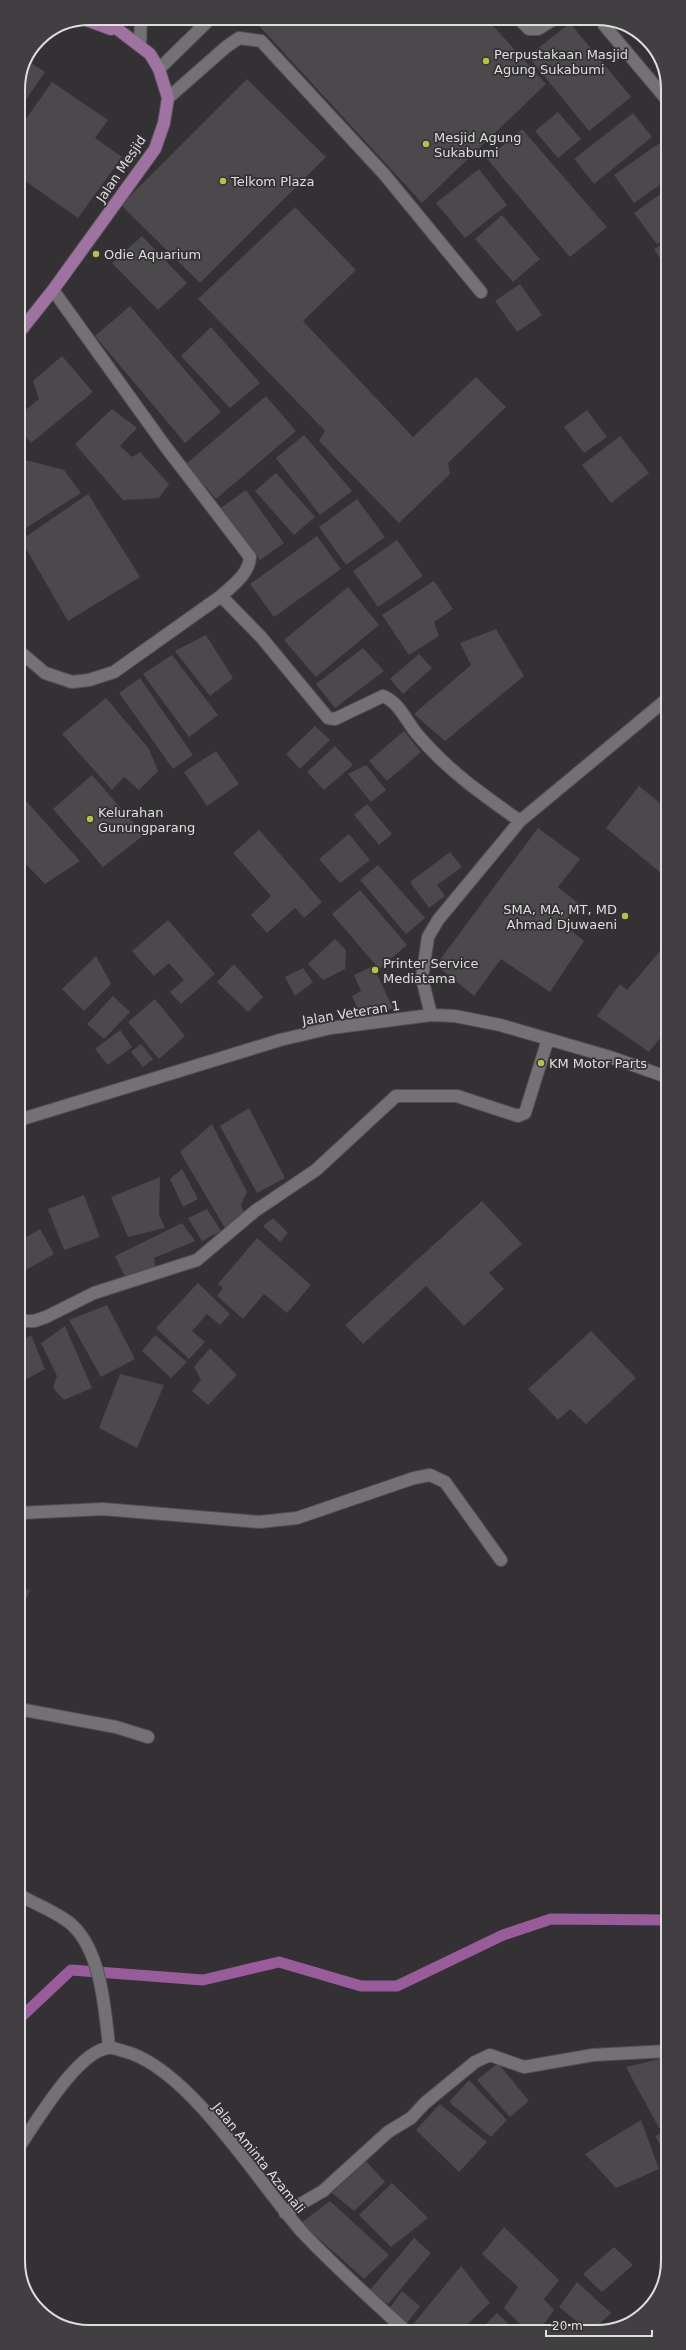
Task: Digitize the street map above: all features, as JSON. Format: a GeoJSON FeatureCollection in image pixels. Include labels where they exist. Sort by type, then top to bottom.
{"type":"FeatureCollection","features":[{"type":"Feature","properties":{"kind":"main road"},"geometry":{"type":"LineString","coordinates":[[100,25],[125,34]]}},
{"type":"Feature","properties":{"kind":"main road","name":"Jalan Mesjid"},"geometry":{"type":"LineString","coordinates":[[25,325],[53,290],[155,149],[164,123],[168,98],[159,69],[150,54],[113,25]]}},
{"type":"Feature","properties":{"kind":"street"},"geometry":{"type":"LineString","coordinates":[[140,46],[141,25]]}},
{"type":"Feature","properties":{"kind":"street"},"geometry":{"type":"LineString","coordinates":[[159,69],[204,25]]}},
{"type":"Feature","properties":{"kind":"street"},"geometry":{"type":"LineString","coordinates":[[525,25],[529,29],[538,30],[546,25]]}},
{"type":"Feature","properties":{"kind":"street"},"geometry":{"type":"LineString","coordinates":[[604,25],[661,93]]}},
{"type":"Feature","properties":{"kind":"street"},"geometry":{"type":"LineString","coordinates":[[168,98],[226,47],[239,38],[261,41],[384,174],[481,292]]}},
{"type":"Feature","properties":{"kind":"street"},"geometry":{"type":"LineString","coordinates":[[25,656],[45,673],[72,682],[88,680],[114,672],[221,596],[246,572],[250,557],[165,446],[53,290]]}},
{"type":"Feature","properties":{"kind":"street"},"geometry":{"type":"LineString","coordinates":[[221,596],[261,637],[328,718],[335,720],[383,696],[392,700],[417,734],[457,776],[520,822]]}},
{"type":"Feature","properties":{"kind":"street"},"geometry":{"type":"LineString","coordinates":[[431,1015],[422,978],[428,937],[438,920],[520,822],[661,704]]}},
{"type":"Feature","properties":{"kind":"street","name":"Jalan Veteran 1"},"geometry":{"type":"LineString","coordinates":[[25,1118],[280,1040],[332,1028],[431,1015],[455,1016],[500,1025],[661,1075]]}},
{"type":"Feature","properties":{"kind":"street"},"geometry":{"type":"LineString","coordinates":[[25,1321],[34,1321],[46,1317],[94,1293],[196,1260],[256,1211],[316,1170],[396,1096],[457,1096],[518,1116],[525,1113],[548,1039]]}},
{"type":"Feature","properties":{"kind":"street"},"geometry":{"type":"LineString","coordinates":[[25,1513],[103,1509],[259,1522],[297,1518],[414,1478],[430,1476],[445,1482],[501,1560]]}},
{"type":"Feature","properties":{"kind":"street"},"geometry":{"type":"LineString","coordinates":[[25,1710],[116,1727],[148,1737]]}},
{"type":"Feature","properties":{"kind":"street"},"geometry":{"type":"LineString","coordinates":[[25,1898],[70,1923],[85,1938],[96,1969],[104,2000],[109,2047],[97,2051],[80,2063],[25,2139]]}},
{"type":"Feature","properties":{"kind":"street","name":"Jalan Aminta Azamali"},"geometry":{"type":"LineString","coordinates":[[109,2047],[141,2056],[181,2086],[232,2142],[285,2213],[335,2268],[399,2325]]}},
{"type":"Feature","properties":{"kind":"street"},"geometry":{"type":"LineString","coordinates":[[285,2213],[322,2191],[388,2132],[411,2118],[425,2103],[475,2062],[490,2056],[524,2067],[593,2055],[661,2051]]}},
{"type":"Feature","properties":{"kind":"building","name":"Mesjid Agung Sukabumi"},"geometry":{"type":"Polygon","coordinates":[[[258,25],[492,25],[546,84],[422,203],[258,25]]]}},
{"type":"Feature","properties":{"kind":"building"},"geometry":{"type":"Polygon","coordinates":[[[567,25],[572,25],[631,97],[589,131],[528,56],[567,25]]]}},
{"type":"Feature","properties":{"kind":"building"},"geometry":{"type":"Polygon","coordinates":[[[31,63],[45,72],[25,101],[26,76],[31,63]]]}},
{"type":"Feature","properties":{"kind":"building","name":"Telkom Plaza"},"geometry":{"type":"Polygon","coordinates":[[[247,79],[326,157],[200,283],[121,205],[247,79]]]}},
{"type":"Feature","properties":{"kind":"building"},"geometry":{"type":"Polygon","coordinates":[[[52,82],[108,120],[95,138],[122,157],[78,218],[25,181],[25,120],[52,82]]]}},
{"type":"Feature","properties":{"kind":"building"},"geometry":{"type":"Polygon","coordinates":[[[558,112],[581,139],[558,158],[535,131],[558,112]]]}},
{"type":"Feature","properties":{"kind":"building"},"geometry":{"type":"Polygon","coordinates":[[[633,113],[652,137],[594,184],[574,159],[633,113]]]}},
{"type":"Feature","properties":{"kind":"building"},"geometry":{"type":"Polygon","coordinates":[[[522,129],[607,227],[570,257],[487,159],[522,129]]]}},
{"type":"Feature","properties":{"kind":"building"},"geometry":{"type":"Polygon","coordinates":[[[661,142],[661,184],[634,203],[614,175],[661,142]]]}},
{"type":"Feature","properties":{"kind":"building"},"geometry":{"type":"Polygon","coordinates":[[[479,169],[507,205],[465,238],[436,203],[479,169]]]}},
{"type":"Feature","properties":{"kind":"building"},"geometry":{"type":"Polygon","coordinates":[[[661,193],[661,241],[657,244],[634,213],[661,193]]]}},
{"type":"Feature","properties":{"kind":"building"},"geometry":{"type":"Polygon","coordinates":[[[295,207],[356,270],[303,321],[413,437],[476,377],[506,407],[448,463],[450,474],[399,523],[319,441],[325,431],[198,299],[295,207]]]}},
{"type":"Feature","properties":{"kind":"building"},"geometry":{"type":"Polygon","coordinates":[[[502,215],[540,259],[513,282],[475,239],[502,215]]]}},
{"type":"Feature","properties":{"kind":"building"},"geometry":{"type":"Polygon","coordinates":[[[142,236],[187,283],[158,310],[112,263],[142,236]]]}},
{"type":"Feature","properties":{"kind":"building"},"geometry":{"type":"Polygon","coordinates":[[[661,245],[661,260],[654,249],[661,245]]]}},
{"type":"Feature","properties":{"kind":"building"},"geometry":{"type":"Polygon","coordinates":[[[520,284],[542,315],[517,332],[495,301],[520,284]]]}},
{"type":"Feature","properties":{"kind":"building"},"geometry":{"type":"Polygon","coordinates":[[[130,306],[221,412],[185,443],[95,336],[130,306]]]}},
{"type":"Feature","properties":{"kind":"building"},"geometry":{"type":"Polygon","coordinates":[[[211,327],[260,383],[230,408],[181,356],[211,327]]]}},
{"type":"Feature","properties":{"kind":"building"},"geometry":{"type":"Polygon","coordinates":[[[62,356],[93,392],[31,443],[25,436],[25,410],[39,399],[33,381],[62,356]]]}},
{"type":"Feature","properties":{"kind":"building"},"geometry":{"type":"Polygon","coordinates":[[[266,396],[296,431],[216,499],[186,464],[266,396]]]}},
{"type":"Feature","properties":{"kind":"building"},"geometry":{"type":"Polygon","coordinates":[[[112,409],[137,428],[120,446],[132,457],[140,452],[169,484],[159,498],[123,500],[75,444],[112,409]]]}},
{"type":"Feature","properties":{"kind":"building"},"geometry":{"type":"Polygon","coordinates":[[[587,410],[607,437],[584,453],[564,427],[587,410]]]}},
{"type":"Feature","properties":{"kind":"building"},"geometry":{"type":"Polygon","coordinates":[[[304,435],[352,491],[320,515],[276,458],[304,435]]]}},
{"type":"Feature","properties":{"kind":"building"},"geometry":{"type":"Polygon","coordinates":[[[620,436],[649,473],[611,503],[582,465],[620,436]]]}},
{"type":"Feature","properties":{"kind":"building"},"geometry":{"type":"Polygon","coordinates":[[[25,460],[64,470],[81,493],[25,529],[25,460]]]}},
{"type":"Feature","properties":{"kind":"building"},"geometry":{"type":"Polygon","coordinates":[[[276,473],[315,517],[294,535],[255,491],[276,473]]]}},
{"type":"Feature","properties":{"kind":"building"},"geometry":{"type":"Polygon","coordinates":[[[246,490],[284,543],[260,560],[221,508],[246,490]]]}},
{"type":"Feature","properties":{"kind":"building"},"geometry":{"type":"Polygon","coordinates":[[[88,494],[140,577],[68,621],[25,547],[25,537],[88,494]]]}},
{"type":"Feature","properties":{"kind":"building"},"geometry":{"type":"Polygon","coordinates":[[[357,499],[385,537],[346,565],[319,527],[357,499]]]}},
{"type":"Feature","properties":{"kind":"building"},"geometry":{"type":"Polygon","coordinates":[[[317,536],[341,569],[274,617],[250,584],[317,536]]]}},
{"type":"Feature","properties":{"kind":"building"},"geometry":{"type":"Polygon","coordinates":[[[397,540],[423,576],[378,607],[353,571],[397,540]]]}},
{"type":"Feature","properties":{"kind":"building"},"geometry":{"type":"Polygon","coordinates":[[[434,581],[453,609],[434,622],[439,636],[409,655],[382,615],[434,581]]]}},
{"type":"Feature","properties":{"kind":"building"},"geometry":{"type":"Polygon","coordinates":[[[348,587],[379,625],[316,677],[284,640],[348,587]]]}},
{"type":"Feature","properties":{"kind":"building"},"geometry":{"type":"Polygon","coordinates":[[[496,629],[524,676],[445,741],[414,714],[471,665],[460,643],[496,629]]]}},
{"type":"Feature","properties":{"kind":"building"},"geometry":{"type":"Polygon","coordinates":[[[206,635],[233,678],[210,696],[175,651],[206,635]]]}},
{"type":"Feature","properties":{"kind":"building"},"geometry":{"type":"Polygon","coordinates":[[[363,648],[384,671],[335,708],[316,684],[363,648]]]}},
{"type":"Feature","properties":{"kind":"building"},"geometry":{"type":"Polygon","coordinates":[[[419,654],[432,668],[403,694],[390,679],[419,654]]]}},
{"type":"Feature","properties":{"kind":"building"},"geometry":{"type":"Polygon","coordinates":[[[172,655],[218,715],[189,737],[143,674],[172,655]]]}},
{"type":"Feature","properties":{"kind":"building"},"geometry":{"type":"Polygon","coordinates":[[[140,678],[193,755],[173,769],[119,693],[140,678]]]}},
{"type":"Feature","properties":{"kind":"building"},"geometry":{"type":"Polygon","coordinates":[[[106,698],[149,749],[158,771],[139,790],[124,777],[112,790],[62,734],[106,698]]]}},
{"type":"Feature","properties":{"kind":"building"},"geometry":{"type":"Polygon","coordinates":[[[315,726],[330,740],[300,769],[286,754],[315,726]]]}},
{"type":"Feature","properties":{"kind":"building"},"geometry":{"type":"Polygon","coordinates":[[[404,731],[421,752],[387,781],[369,761],[404,731]]]}},
{"type":"Feature","properties":{"kind":"building"},"geometry":{"type":"Polygon","coordinates":[[[335,746],[353,765],[324,790],[307,772],[335,746]]]}},
{"type":"Feature","properties":{"kind":"building"},"geometry":{"type":"Polygon","coordinates":[[[216,751],[239,784],[207,806],[184,772],[216,751]]]}},
{"type":"Feature","properties":{"kind":"building"},"geometry":{"type":"Polygon","coordinates":[[[366,765],[386,790],[371,802],[348,774],[366,765]]]}},
{"type":"Feature","properties":{"kind":"building"},"geometry":{"type":"Polygon","coordinates":[[[92,775],[144,835],[103,867],[53,809],[92,775]]]}},
{"type":"Feature","properties":{"kind":"building"},"geometry":{"type":"Polygon","coordinates":[[[639,786],[661,804],[661,873],[606,828],[639,786]]]}},
{"type":"Feature","properties":{"kind":"building"},"geometry":{"type":"Polygon","coordinates":[[[25,800],[80,861],[45,884],[25,863],[25,800]]]}},
{"type":"Feature","properties":{"kind":"building"},"geometry":{"type":"Polygon","coordinates":[[[367,804],[392,834],[379,845],[354,815],[367,804]]]}},
{"type":"Feature","properties":{"kind":"building"},"geometry":{"type":"Polygon","coordinates":[[[538,828],[580,859],[558,887],[578,903],[563,924],[584,941],[550,992],[501,959],[474,996],[436,965],[538,828]]]}},
{"type":"Feature","properties":{"kind":"building"},"geometry":{"type":"Polygon","coordinates":[[[259,830],[322,902],[304,918],[295,908],[267,933],[251,915],[271,896],[233,853],[259,830]]]}},
{"type":"Feature","properties":{"kind":"building"},"geometry":{"type":"Polygon","coordinates":[[[349,834],[370,860],[340,883],[319,859],[349,834]]]}},
{"type":"Feature","properties":{"kind":"building"},"geometry":{"type":"Polygon","coordinates":[[[450,852],[462,867],[437,885],[445,896],[429,908],[410,882],[450,852]]]}},
{"type":"Feature","properties":{"kind":"building"},"geometry":{"type":"Polygon","coordinates":[[[378,865],[425,918],[406,934],[360,880],[378,865]]]}},
{"type":"Feature","properties":{"kind":"building"},"geometry":{"type":"Polygon","coordinates":[[[360,890],[407,945],[379,969],[332,914],[360,890]]]}},
{"type":"Feature","properties":{"kind":"building"},"geometry":{"type":"Polygon","coordinates":[[[168,920],[215,974],[181,1004],[170,992],[184,980],[169,963],[154,976],[132,951],[168,920]]]}},
{"type":"Feature","properties":{"kind":"building"},"geometry":{"type":"Polygon","coordinates":[[[335,939],[346,950],[345,969],[323,980],[308,964],[335,939]]]}},
{"type":"Feature","properties":{"kind":"building"},"geometry":{"type":"Polygon","coordinates":[[[661,950],[661,1037],[649,1052],[597,1016],[620,984],[627,990],[661,950]]]}},
{"type":"Feature","properties":{"kind":"building"},"geometry":{"type":"Polygon","coordinates":[[[96,956],[111,984],[84,1011],[62,989],[96,956]]]}},
{"type":"Feature","properties":{"kind":"building"},"geometry":{"type":"Polygon","coordinates":[[[234,964],[263,997],[248,1012],[217,982],[234,964]]]}},
{"type":"Feature","properties":{"kind":"building"},"geometry":{"type":"Polygon","coordinates":[[[373,966],[393,1008],[363,1021],[352,996],[361,991],[354,975],[373,966]]]}},
{"type":"Feature","properties":{"kind":"building"},"geometry":{"type":"Polygon","coordinates":[[[303,968],[313,982],[295,996],[285,977],[303,968]]]}},
{"type":"Feature","properties":{"kind":"building"},"geometry":{"type":"Polygon","coordinates":[[[113,996],[130,1012],[104,1039],[87,1024],[113,996]]]}},
{"type":"Feature","properties":{"kind":"building"},"geometry":{"type":"Polygon","coordinates":[[[155,999],[185,1036],[159,1059],[128,1022],[155,999]]]}},
{"type":"Feature","properties":{"kind":"building"},"geometry":{"type":"Polygon","coordinates":[[[120,1030],[132,1047],[108,1065],[95,1049],[120,1030]]]}},
{"type":"Feature","properties":{"kind":"building"},"geometry":{"type":"Polygon","coordinates":[[[141,1044],[153,1059],[143,1067],[131,1052],[141,1044]]]}},
{"type":"Feature","properties":{"kind":"building"},"geometry":{"type":"Polygon","coordinates":[[[249,1108],[285,1178],[257,1193],[220,1126],[249,1108]]]}},
{"type":"Feature","properties":{"kind":"building"},"geometry":{"type":"Polygon","coordinates":[[[212,1124],[247,1192],[241,1205],[245,1214],[225,1228],[180,1152],[212,1124]]]}},
{"type":"Feature","properties":{"kind":"building"},"geometry":{"type":"Polygon","coordinates":[[[182,1169],[198,1199],[183,1207],[170,1179],[182,1169]]]}},
{"type":"Feature","properties":{"kind":"building"},"geometry":{"type":"Polygon","coordinates":[[[160,1177],[159,1214],[165,1228],[128,1237],[111,1197],[160,1177]]]}},
{"type":"Feature","properties":{"kind":"building"},"geometry":{"type":"Polygon","coordinates":[[[84,1195],[100,1237],[64,1250],[48,1209],[84,1195]]]}},
{"type":"Feature","properties":{"kind":"building"},"geometry":{"type":"Polygon","coordinates":[[[482,1201],[522,1244],[489,1273],[504,1289],[464,1326],[426,1286],[363,1344],[345,1325],[482,1201]]]}},
{"type":"Feature","properties":{"kind":"building"},"geometry":{"type":"Polygon","coordinates":[[[207,1209],[221,1231],[202,1241],[188,1218],[207,1209]]]}},
{"type":"Feature","properties":{"kind":"building"},"geometry":{"type":"Polygon","coordinates":[[[273,1218],[288,1233],[280,1242],[263,1226],[273,1218]]]}},
{"type":"Feature","properties":{"kind":"building"},"geometry":{"type":"Polygon","coordinates":[[[182,1223],[195,1241],[154,1258],[156,1270],[126,1279],[115,1256],[182,1223]]]}},
{"type":"Feature","properties":{"kind":"building"},"geometry":{"type":"Polygon","coordinates":[[[40,1229],[54,1254],[25,1271],[25,1238],[40,1229]]]}},
{"type":"Feature","properties":{"kind":"building"},"geometry":{"type":"Polygon","coordinates":[[[257,1238],[311,1285],[287,1313],[264,1294],[243,1319],[217,1296],[223,1288],[218,1284],[257,1238]]]}},
{"type":"Feature","properties":{"kind":"building"},"geometry":{"type":"Polygon","coordinates":[[[198,1283],[230,1314],[220,1325],[207,1314],[192,1331],[205,1342],[189,1359],[156,1328],[198,1283]]]}},
{"type":"Feature","properties":{"kind":"building"},"geometry":{"type":"Polygon","coordinates":[[[107,1305],[135,1359],[101,1377],[69,1320],[107,1305]]]}},
{"type":"Feature","properties":{"kind":"building"},"geometry":{"type":"Polygon","coordinates":[[[65,1326],[92,1388],[64,1400],[53,1388],[57,1376],[41,1343],[65,1326]]]}},
{"type":"Feature","properties":{"kind":"building"},"geometry":{"type":"Polygon","coordinates":[[[591,1331],[636,1378],[586,1424],[570,1409],[558,1420],[528,1389],[591,1331]]]}},
{"type":"Feature","properties":{"kind":"building"},"geometry":{"type":"Polygon","coordinates":[[[31,1335],[45,1369],[25,1380],[25,1339],[31,1335]]]}},
{"type":"Feature","properties":{"kind":"building"},"geometry":{"type":"Polygon","coordinates":[[[155,1335],[187,1362],[171,1378],[142,1351],[155,1335]]]}},
{"type":"Feature","properties":{"kind":"building"},"geometry":{"type":"Polygon","coordinates":[[[210,1348],[237,1375],[208,1405],[192,1391],[201,1380],[194,1367],[210,1348]]]}},
{"type":"Feature","properties":{"kind":"building"},"geometry":{"type":"Polygon","coordinates":[[[120,1374],[164,1385],[137,1448],[99,1428],[120,1374]]]}},
{"type":"Feature","properties":{"kind":"building"},"geometry":{"type":"Polygon","coordinates":[[[25,1589],[30,1590],[25,1602],[25,1589]]]}},
{"type":"Feature","properties":{"kind":"building"},"geometry":{"type":"Polygon","coordinates":[[[661,2059],[661,2127],[659,2128],[626,2067],[661,2059]]]}},
{"type":"Feature","properties":{"kind":"building"},"geometry":{"type":"Polygon","coordinates":[[[498,2063],[529,2101],[510,2117],[477,2080],[498,2063]]]}},
{"type":"Feature","properties":{"kind":"building"},"geometry":{"type":"Polygon","coordinates":[[[469,2080],[507,2120],[491,2137],[449,2102],[469,2080]]]}},
{"type":"Feature","properties":{"kind":"building"},"geometry":{"type":"Polygon","coordinates":[[[440,2104],[487,2142],[459,2172],[416,2130],[440,2104]]]}},
{"type":"Feature","properties":{"kind":"building"},"geometry":{"type":"Polygon","coordinates":[[[641,2120],[659,2169],[616,2188],[585,2154],[641,2120]]]}},
{"type":"Feature","properties":{"kind":"building"},"geometry":{"type":"Polygon","coordinates":[[[661,2134],[661,2146],[655,2136],[661,2134]]]}},
{"type":"Feature","properties":{"kind":"building"},"geometry":{"type":"Polygon","coordinates":[[[366,2161],[385,2182],[354,2211],[332,2193],[366,2161]]]}},
{"type":"Feature","properties":{"kind":"building"},"geometry":{"type":"Polygon","coordinates":[[[392,2183],[428,2218],[391,2247],[359,2215],[392,2183]]]}},
{"type":"Feature","properties":{"kind":"building"},"geometry":{"type":"Polygon","coordinates":[[[330,2201],[389,2255],[364,2279],[301,2223],[330,2201]]]}},
{"type":"Feature","properties":{"kind":"building"},"geometry":{"type":"Polygon","coordinates":[[[504,2227],[559,2280],[544,2299],[554,2310],[543,2325],[521,2325],[504,2308],[518,2287],[482,2254],[504,2227]]]}},
{"type":"Feature","properties":{"kind":"building"},"geometry":{"type":"Polygon","coordinates":[[[414,2238],[431,2253],[388,2304],[370,2290],[414,2238]]]}},
{"type":"Feature","properties":{"kind":"building"},"geometry":{"type":"Polygon","coordinates":[[[614,2247],[633,2265],[602,2292],[583,2274],[614,2247]]]}},
{"type":"Feature","properties":{"kind":"building"},"geometry":{"type":"Polygon","coordinates":[[[461,2266],[490,2303],[466,2325],[416,2325],[414,2323],[461,2266]]]}},
{"type":"Feature","properties":{"kind":"building"},"geometry":{"type":"Polygon","coordinates":[[[577,2282],[611,2313],[598,2325],[582,2325],[559,2307],[577,2282]]]}},
{"type":"Feature","properties":{"kind":"building"},"geometry":{"type":"Polygon","coordinates":[[[402,2291],[420,2306],[407,2323],[388,2310],[402,2291]]]}},
{"type":"Feature","properties":{"kind":"building"},"geometry":{"type":"Polygon","coordinates":[[[497,2313],[510,2325],[485,2325],[497,2313]]]}},
{"type":"Feature","properties":{"kind":"waterway"},"geometry":{"type":"LineString","coordinates":[[25,2013],[71,1970],[203,1980],[279,1962],[361,1986],[397,1986],[503,1935],[551,1919],[661,1920]]}},
{"type":"Feature","properties":{"kind":"place","name":"Perpustakaan Masjid Agung Sukabumi"},"geometry":{"type":"Point","coordinates":[486,61]}},
{"type":"Feature","properties":{"kind":"place","name":"Mesjid Agung Sukabumi"},"geometry":{"type":"Point","coordinates":[426,144]}},
{"type":"Feature","properties":{"kind":"place","name":"Telkom Plaza"},"geometry":{"type":"Point","coordinates":[223,181]}},
{"type":"Feature","properties":{"kind":"place","name":"Odie Aquarium"},"geometry":{"type":"Point","coordinates":[96,254]}},
{"type":"Feature","properties":{"kind":"place","name":"Kelurahan Gunungparang"},"geometry":{"type":"Point","coordinates":[90,819]}},
{"type":"Feature","properties":{"kind":"place","name":"SMA, MA, MT, MD Ahmad Djuwaeni"},"geometry":{"type":"Point","coordinates":[625,916]}},
{"type":"Feature","properties":{"kind":"place","name":"Printer Service Mediatama"},"geometry":{"type":"Point","coordinates":[375,970]}},
{"type":"Feature","properties":{"kind":"place","name":"KM Motor Parts"},"geometry":{"type":"Point","coordinates":[541,1063]}}]}
